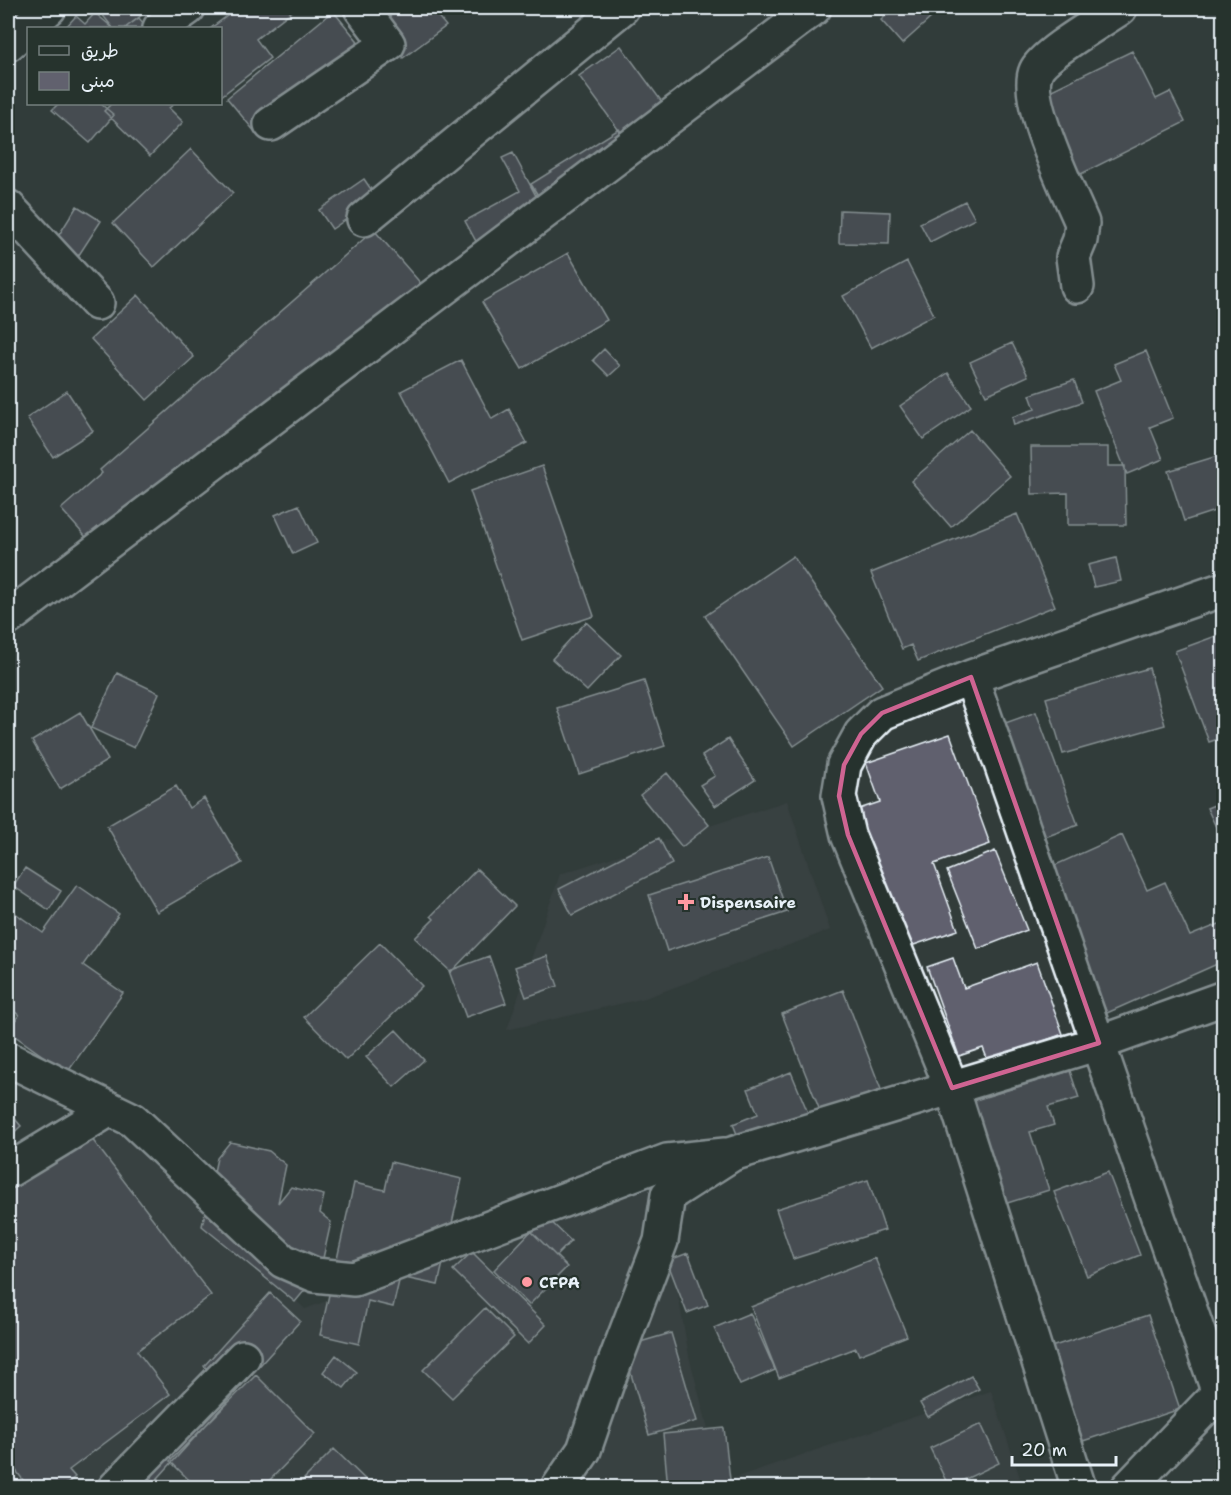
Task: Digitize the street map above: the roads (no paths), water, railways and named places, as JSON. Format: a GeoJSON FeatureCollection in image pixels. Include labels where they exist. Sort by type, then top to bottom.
{"type":"FeatureCollection","features":[{"type":"Feature","properties":{"kind":"street"},"geometry":{"type":"LineString","coordinates":[[27,27],[49,8]]}},
{"type":"Feature","properties":{"kind":"street"},"geometry":{"type":"LineString","coordinates":[[161,27],[188,8]]}},
{"type":"Feature","properties":{"kind":"street"},"geometry":{"type":"LineString","coordinates":[[271,124],[388,44],[361,8]]}},
{"type":"Feature","properties":{"kind":"street"},"geometry":{"type":"LineString","coordinates":[[364,219],[622,8]]}},
{"type":"Feature","properties":{"kind":"street"},"geometry":{"type":"LineString","coordinates":[[8,618],[814,8]]}},
{"type":"Feature","properties":{"kind":"street"},"geometry":{"type":"LineString","coordinates":[[1077,286],[1073,257],[1080,240],[1082,223],[1038,115],[1033,87],[1036,70],[1050,56],[1120,8]]}},
{"type":"Feature","properties":{"kind":"street"},"geometry":{"type":"LineString","coordinates":[[8,44],[27,27]]}},
{"type":"Feature","properties":{"kind":"street"},"geometry":{"type":"LineString","coordinates":[[8,207],[97,303]]}},
{"type":"Feature","properties":{"kind":"street"},"geometry":{"type":"LineString","coordinates":[[1079,1488],[952,1088],[848,836],[839,796],[844,765],[861,735],[882,712],[971,677],[1224,589]]}},
{"type":"Feature","properties":{"kind":"street"},"geometry":{"type":"LineString","coordinates":[[971,677],[1221,1393],[1128,1488]]}},
{"type":"Feature","properties":{"kind":"street"},"geometry":{"type":"LineString","coordinates":[[8,1059],[133,1120],[283,1261],[315,1275],[354,1279],[667,1161],[732,1154],[1099,1043],[1224,998]]}},
{"type":"Feature","properties":{"kind":"street"},"geometry":{"type":"LineString","coordinates":[[8,1171],[110,1109]]}},
{"type":"Feature","properties":{"kind":"street"},"geometry":{"type":"LineString","coordinates":[[558,1488],[584,1450],[661,1240],[668,1195],[732,1154]]}},
{"type":"Feature","properties":{"kind":"street"},"geometry":{"type":"LineString","coordinates":[[115,1488],[243,1357]]}},
{"type":"Feature","properties":{"kind":"place","name":"Dispensaire"},"geometry":{"type":"Point","coordinates":[686,902]}},
{"type":"Feature","properties":{"kind":"place","name":"CFPA"},"geometry":{"type":"Point","coordinates":[527,1282]}}]}
